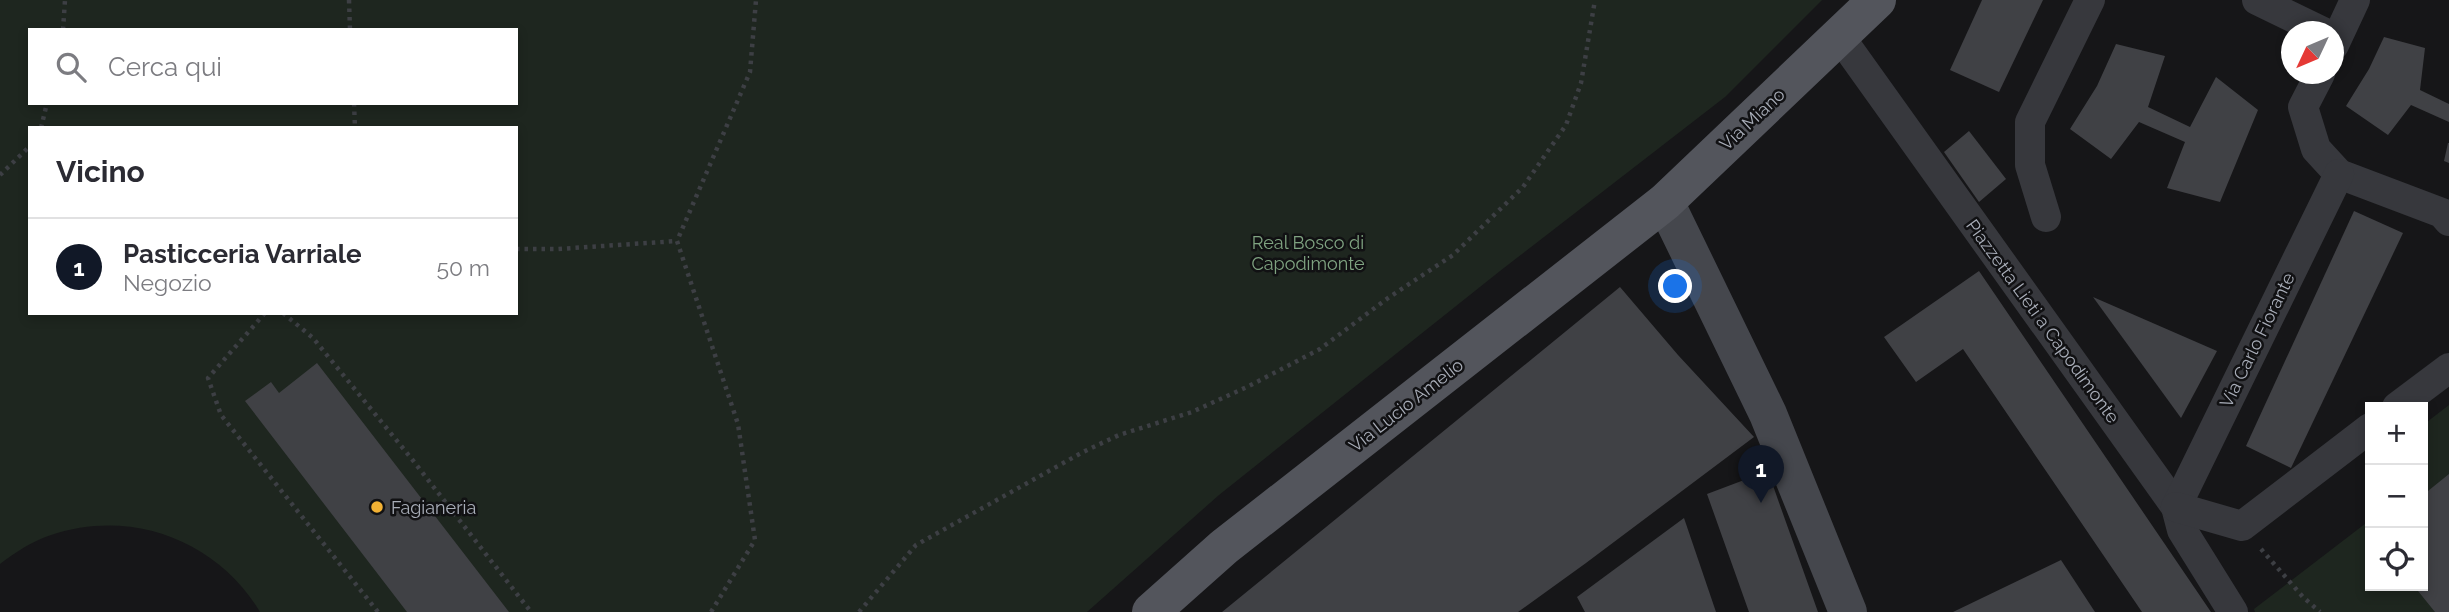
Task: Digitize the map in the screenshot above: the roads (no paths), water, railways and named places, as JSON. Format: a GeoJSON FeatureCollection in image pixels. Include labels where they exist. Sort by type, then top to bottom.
{"type":"FeatureCollection","features":[{"type":"Feature","properties":{"kind":"main road"},"geometry":{"type":"LineString","coordinates":[[1840,37],[1877,0]]}},
{"type":"Feature","properties":{"kind":"main road","name":"Via Miano"},"geometry":{"type":"LineString","coordinates":[[1665,202],[1840,37]]}},
{"type":"Feature","properties":{"kind":"main road"},"geometry":{"type":"LineString","coordinates":[[1665,202],[1768,414],[1848,612]]}},
{"type":"Feature","properties":{"kind":"main road","name":"Via Lucio Amelio"},"geometry":{"type":"LineString","coordinates":[[1151,612],[1224,547],[1665,202]]}},
{"type":"Feature","properties":{"kind":"street"},"geometry":{"type":"LineString","coordinates":[[2046,218],[2030,165],[2030,122],[2090,0]]}},
{"type":"Feature","properties":{"kind":"street"},"geometry":{"type":"LineString","coordinates":[[2257,0],[2298,21]]}},
{"type":"Feature","properties":{"kind":"street"},"geometry":{"type":"LineString","coordinates":[[2342,21],[2355,0]]}},
{"type":"Feature","properties":{"kind":"street","name":"Piazzetta Lieti a Capodimonte"},"geometry":{"type":"LineString","coordinates":[[1840,37],[2176,507],[2182,530],[2233,612]]}},
{"type":"Feature","properties":{"kind":"street"},"geometry":{"type":"LineString","coordinates":[[2314,84],[2303,107],[2316,149],[2339,174],[2442,213],[2449,221]]}},
{"type":"Feature","properties":{"kind":"street","name":"Via Carlo Fiorante"},"geometry":{"type":"LineString","coordinates":[[2176,507],[2339,174]]}},
{"type":"Feature","properties":{"kind":"street"},"geometry":{"type":"LineString","coordinates":[[2405,402],[2449,368]]}},
{"type":"Feature","properties":{"kind":"street"},"geometry":{"type":"LineString","coordinates":[[2176,507],[2242,526],[2365,432]]}},
{"type":"Feature","properties":{"kind":"place","name":"Pasticceria Varriale"},"geometry":{"type":"Point","coordinates":[1761,503]}},
{"type":"Feature","properties":{"kind":"place","name":"Fagianeria"},"geometry":{"type":"Point","coordinates":[377,507]}},
{"type":"Feature","properties":{"kind":"park label","name":"Real Bosco di Capodimonte"},"geometry":{"type":"Point","coordinates":[1308,252]}}]}
